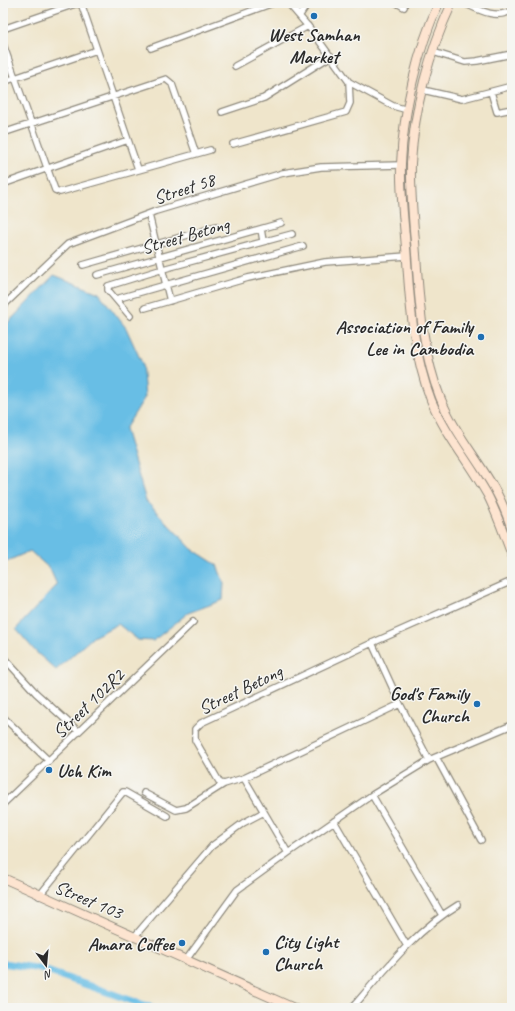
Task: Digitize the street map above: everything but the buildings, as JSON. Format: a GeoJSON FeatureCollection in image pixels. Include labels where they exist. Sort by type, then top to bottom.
{"type":"FeatureCollection","features":[{"type":"Feature","properties":{"kind":"main road"},"geometry":{"type":"LineString","coordinates":[[439,3],[422,49],[408,110],[401,165],[407,256],[415,335],[419,356],[432,401],[452,439],[486,493],[512,555]]}},
{"type":"Feature","properties":{"kind":"main road"},"geometry":{"type":"LineString","coordinates":[[452,3],[433,52],[414,133],[411,165],[419,292],[428,352],[435,383],[463,440],[494,489],[512,529]]}},
{"type":"Feature","properties":{"kind":"main road","name":"Street 103"},"geometry":{"type":"LineString","coordinates":[[3,878],[40,896],[135,936],[294,1008]]}},
{"type":"Feature","properties":{"kind":"street"},"geometry":{"type":"LineString","coordinates":[[3,29],[80,3],[138,169]]}},
{"type":"Feature","properties":{"kind":"street"},"geometry":{"type":"LineString","coordinates":[[151,48],[273,3]]}},
{"type":"Feature","properties":{"kind":"street"},"geometry":{"type":"LineString","coordinates":[[288,3],[300,15],[349,82],[393,106],[408,110]]}},
{"type":"Feature","properties":{"kind":"street"},"geometry":{"type":"LineString","coordinates":[[300,15],[308,3]]}},
{"type":"Feature","properties":{"kind":"street"},"geometry":{"type":"LineString","coordinates":[[397,3],[404,7]]}},
{"type":"Feature","properties":{"kind":"street"},"geometry":{"type":"LineString","coordinates":[[464,3],[495,15],[502,15],[512,10]]}},
{"type":"Feature","properties":{"kind":"street"},"geometry":{"type":"LineString","coordinates":[[235,66],[308,26]]}},
{"type":"Feature","properties":{"kind":"street"},"geometry":{"type":"LineString","coordinates":[[3,44],[55,190],[60,192],[210,150]]}},
{"type":"Feature","properties":{"kind":"street"},"geometry":{"type":"LineString","coordinates":[[3,82],[97,50]]}},
{"type":"Feature","properties":{"kind":"street"},"geometry":{"type":"LineString","coordinates":[[433,52],[465,62],[512,54]]}},
{"type":"Feature","properties":{"kind":"street"},"geometry":{"type":"LineString","coordinates":[[222,112],[264,98],[331,56]]}},
{"type":"Feature","properties":{"kind":"street"},"geometry":{"type":"LineString","coordinates":[[3,133],[166,79],[172,84],[196,154]]}},
{"type":"Feature","properties":{"kind":"street"},"geometry":{"type":"LineString","coordinates":[[233,144],[346,112],[350,103],[349,82]]}},
{"type":"Feature","properties":{"kind":"street"},"geometry":{"type":"LineString","coordinates":[[423,90],[462,99],[512,86]]}},
{"type":"Feature","properties":{"kind":"street"},"geometry":{"type":"LineString","coordinates":[[491,92],[498,112],[512,109]]}},
{"type":"Feature","properties":{"kind":"street"},"geometry":{"type":"LineString","coordinates":[[3,184],[128,140]]}},
{"type":"Feature","properties":{"kind":"street","name":"Street 58"},"geometry":{"type":"LineString","coordinates":[[3,306],[68,244],[149,215],[282,173],[321,167],[401,165]]}},
{"type":"Feature","properties":{"kind":"street"},"geometry":{"type":"LineString","coordinates":[[149,215],[170,301]]}},
{"type":"Feature","properties":{"kind":"street","name":"Street Betong"},"geometry":{"type":"LineString","coordinates":[[97,275],[282,223]]}},
{"type":"Feature","properties":{"kind":"street"},"geometry":{"type":"LineString","coordinates":[[83,265],[216,227]]}},
{"type":"Feature","properties":{"kind":"street"},"geometry":{"type":"LineString","coordinates":[[261,229],[263,241]]}},
{"type":"Feature","properties":{"kind":"street"},"geometry":{"type":"LineString","coordinates":[[130,316],[108,290],[108,286],[163,269],[292,234]]}},
{"type":"Feature","properties":{"kind":"street"},"geometry":{"type":"LineString","coordinates":[[116,299],[303,246]]}},
{"type":"Feature","properties":{"kind":"street"},"geometry":{"type":"LineString","coordinates":[[145,308],[248,278],[325,262],[407,256]]}},
{"type":"Feature","properties":{"kind":"street","name":"Street Betong"},"geometry":{"type":"LineString","coordinates":[[224,784],[220,783],[195,740],[195,729],[201,723],[372,643],[512,581]]}},
{"type":"Feature","properties":{"kind":"street","name":"Street 102R2"},"geometry":{"type":"LineString","coordinates":[[3,804],[193,622]]}},
{"type":"Feature","properties":{"kind":"street"},"geometry":{"type":"LineString","coordinates":[[372,643],[400,704],[429,760]]}},
{"type":"Feature","properties":{"kind":"street"},"geometry":{"type":"LineString","coordinates":[[3,657],[36,693],[78,731]]}},
{"type":"Feature","properties":{"kind":"street"},"geometry":{"type":"LineString","coordinates":[[144,793],[176,810],[186,808],[224,784],[244,778],[400,704]]}},
{"type":"Feature","properties":{"kind":"street"},"geometry":{"type":"LineString","coordinates":[[3,717],[49,761]]}},
{"type":"Feature","properties":{"kind":"street"},"geometry":{"type":"LineString","coordinates":[[186,960],[238,890],[288,853],[372,795],[429,760],[512,725]]}},
{"type":"Feature","properties":{"kind":"street"},"geometry":{"type":"LineString","coordinates":[[436,757],[481,840]]}},
{"type":"Feature","properties":{"kind":"street"},"geometry":{"type":"LineString","coordinates":[[244,778],[288,853]]}},
{"type":"Feature","properties":{"kind":"street"},"geometry":{"type":"LineString","coordinates":[[40,896],[123,792],[167,816]]}},
{"type":"Feature","properties":{"kind":"street"},"geometry":{"type":"LineString","coordinates":[[372,795],[442,915]]}},
{"type":"Feature","properties":{"kind":"street"},"geometry":{"type":"LineString","coordinates":[[135,936],[212,846],[243,823],[264,812]]}},
{"type":"Feature","properties":{"kind":"street"},"geometry":{"type":"LineString","coordinates":[[334,821],[407,946]]}},
{"type":"Feature","properties":{"kind":"street"},"geometry":{"type":"LineString","coordinates":[[352,1008],[407,946],[442,915],[458,905]]}},
{"type":"Feature","properties":{"kind":"water"},"geometry":{"type":"Polygon","coordinates":[[[54,275],[99,293],[126,328],[142,363],[145,397],[125,429],[146,501],[192,549],[217,565],[224,583],[223,600],[188,613],[153,641],[138,640],[118,624],[93,637],[56,670],[36,652],[16,629],[57,585],[50,569],[30,551],[3,563],[3,328],[54,275]]]}},
{"type":"Feature","properties":{"kind":"waterway"},"geometry":{"type":"LineString","coordinates":[[3,963],[41,969],[153,1008]]}},
{"type":"Feature","properties":{"kind":"place","name":"West Samhan Market"},"geometry":{"type":"Point","coordinates":[314,16]}},
{"type":"Feature","properties":{"kind":"place","name":"Association of Family Lee in Cambodia"},"geometry":{"type":"Point","coordinates":[481,337]}},
{"type":"Feature","properties":{"kind":"place","name":"God's Family Church"},"geometry":{"type":"Point","coordinates":[477,704]}},
{"type":"Feature","properties":{"kind":"place","name":"Uch Kim"},"geometry":{"type":"Point","coordinates":[49,770]}},
{"type":"Feature","properties":{"kind":"place","name":"Amara Coffee"},"geometry":{"type":"Point","coordinates":[182,943]}},
{"type":"Feature","properties":{"kind":"place","name":"City Light Church"},"geometry":{"type":"Point","coordinates":[266,952]}}]}
